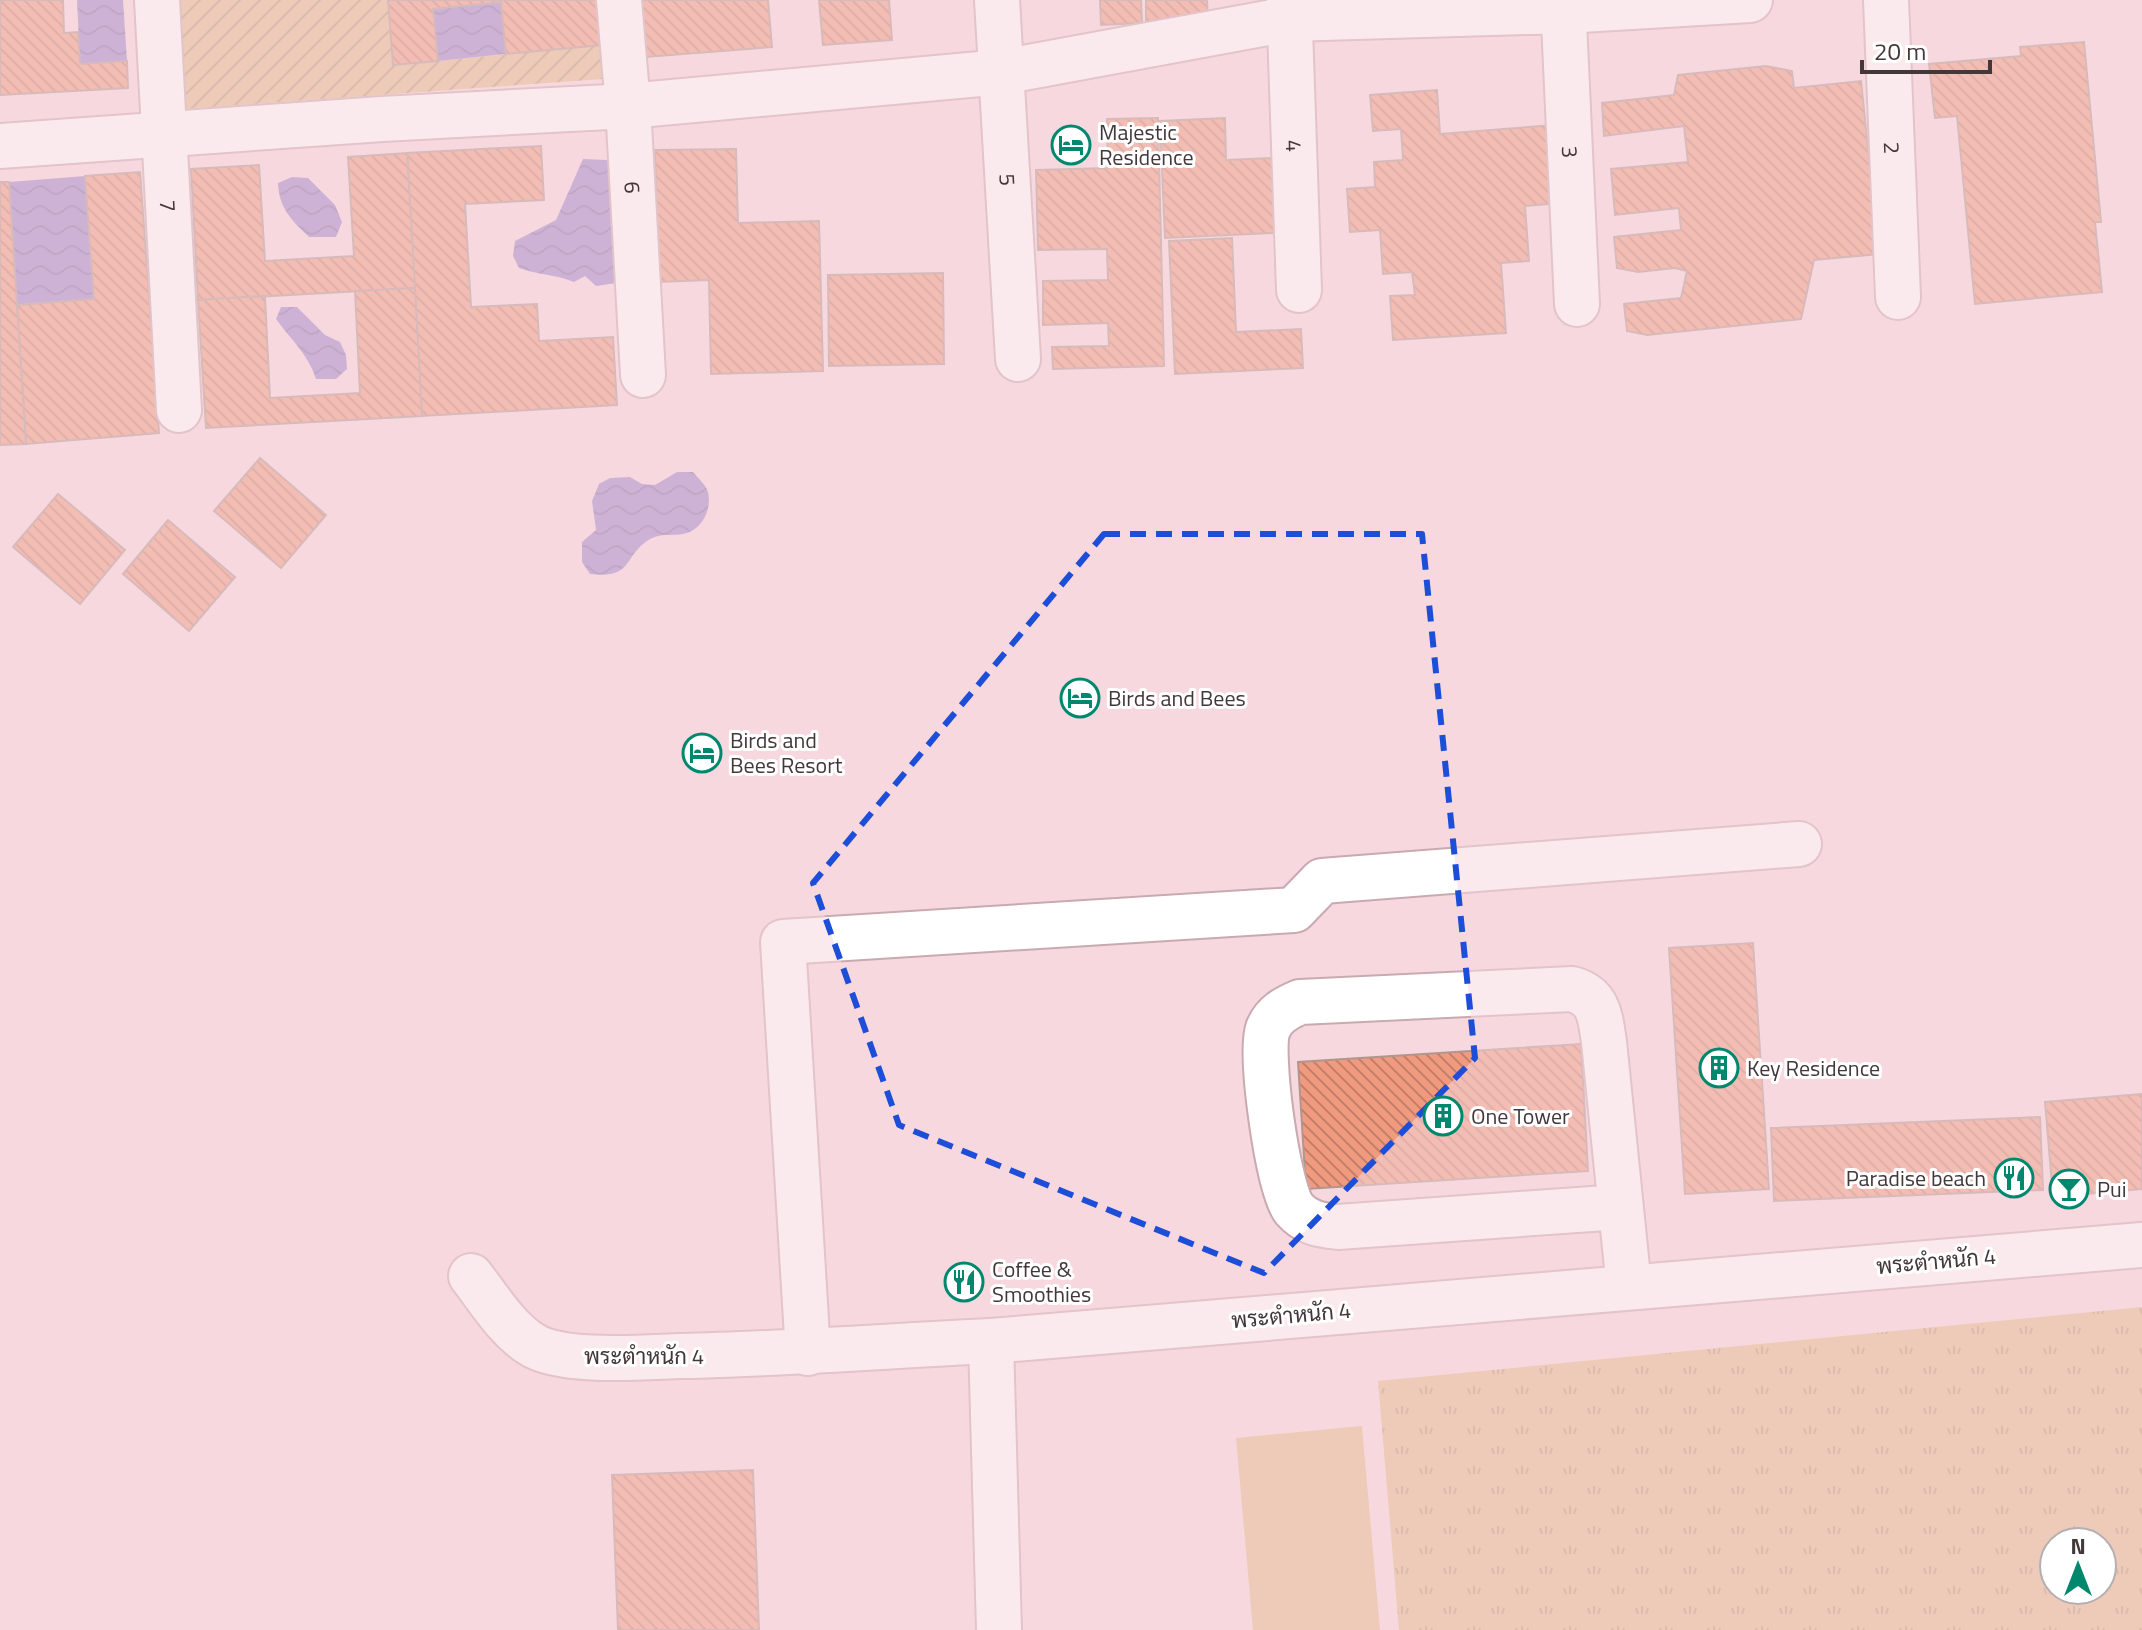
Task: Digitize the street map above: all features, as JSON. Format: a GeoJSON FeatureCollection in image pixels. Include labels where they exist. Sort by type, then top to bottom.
{"type":"FeatureCollection","features":[{"type":"Feature","properties":{"kind":"street","name":"7"},"geometry":{"type":"LineString","coordinates":[[157,0],[179,410]]}},
{"type":"Feature","properties":{"kind":"street","name":"6"},"geometry":{"type":"LineString","coordinates":[[619,0],[643,375]]}},
{"type":"Feature","properties":{"kind":"street","name":"5"},"geometry":{"type":"LineString","coordinates":[[997,0],[1018,359]]}},
{"type":"Feature","properties":{"kind":"street"},"geometry":{"type":"LineString","coordinates":[[0,146],[382,119],[628,106],[1002,72],[1289,10],[1750,0]]}},
{"type":"Feature","properties":{"kind":"street","name":"2"},"geometry":{"type":"LineString","coordinates":[[1886,0],[1898,297]]}},
{"type":"Feature","properties":{"kind":"street","name":"3"},"geometry":{"type":"LineString","coordinates":[[1564,5],[1577,304]]}},
{"type":"Feature","properties":{"kind":"street","name":"4"},"geometry":{"type":"LineString","coordinates":[[1289,10],[1299,290]]}},
{"type":"Feature","properties":{"kind":"street"},"geometry":{"type":"LineString","coordinates":[[808,1353],[783,942],[1294,910],[1322,881],[1799,844]]}},
{"type":"Feature","properties":{"kind":"street"},"geometry":{"type":"LineString","coordinates":[[1620,1207],[1353,1226],[1315,1225],[1292,1207],[1278,1165],[1265,1052],[1265,1040],[1272,1020],[1282,1010],[1300,1002],[1572,989],[1593,999],[1601,1022],[1629,1287]]}},
{"type":"Feature","properties":{"kind":"street","name":"พระตำหนัก 4"},"geometry":{"type":"LineString","coordinates":[[471,1276],[512,1328],[532,1345],[552,1353],[625,1358],[808,1353],[976,1342],[2142,1245]]}},
{"type":"Feature","properties":{"kind":"street"},"geometry":{"type":"LineString","coordinates":[[974,1630],[976,1342]]}},
{"type":"Feature","properties":{"kind":"street"},"geometry":{"type":"LineString","coordinates":[[976,1342],[999,1630]]}},
{"type":"Feature","properties":{"kind":"highlighted area"},"geometry":{"type":"Polygon","coordinates":[[[1104,534],[1422,534],[1475,1058],[1264,1273],[899,1125],[813,883],[1104,534]]]}},
{"type":"Feature","properties":{"kind":"green space"},"geometry":{"type":"Polygon","coordinates":[[[176,0],[388,0],[394,65],[603,45],[603,79],[184,109],[176,0]]]}},
{"type":"Feature","properties":{"kind":"green space"},"geometry":{"type":"Polygon","coordinates":[[[2142,1307],[2142,1630],[1399,1630],[1378,1381],[2142,1307]]]}},
{"type":"Feature","properties":{"kind":"green space"},"geometry":{"type":"Polygon","coordinates":[[[1362,1426],[1380,1630],[1253,1630],[1236,1438],[1362,1426]]]}},
{"type":"Feature","properties":{"kind":"water"},"geometry":{"type":"Polygon","coordinates":[[[77,0],[123,0],[127,61],[80,64],[77,0]]]}},
{"type":"Feature","properties":{"kind":"water"},"geometry":{"type":"Polygon","coordinates":[[[501,2],[506,54],[438,61],[433,9],[501,2]]]}},
{"type":"Feature","properties":{"kind":"water"},"geometry":{"type":"Polygon","coordinates":[[[583,159],[608,160],[621,171],[617,283],[596,286],[585,276],[574,282],[526,270],[519,268],[513,256],[515,241],[556,220],[583,159]]]}},
{"type":"Feature","properties":{"kind":"water"},"geometry":{"type":"Polygon","coordinates":[[[85,176],[94,299],[17,305],[9,182],[85,176]]]}},
{"type":"Feature","properties":{"kind":"water"},"geometry":{"type":"Polygon","coordinates":[[[292,177],[308,178],[335,205],[342,222],[336,237],[309,237],[292,219],[281,200],[278,183],[292,177]]]}},
{"type":"Feature","properties":{"kind":"water"},"geometry":{"type":"Polygon","coordinates":[[[281,307],[297,307],[325,335],[340,342],[346,355],[347,369],[336,379],[316,379],[304,355],[276,319],[281,307]]]}},
{"type":"Feature","properties":{"kind":"water"},"geometry":{"type":"Polygon","coordinates":[[[677,472],[693,472],[707,489],[709,504],[698,527],[687,533],[650,539],[621,570],[604,575],[590,574],[582,562],[582,542],[596,530],[592,501],[599,484],[610,478],[630,477],[642,484],[655,485],[677,472]]]}},
{"type":"Feature","properties":{"kind":"building"},"geometry":{"type":"Polygon","coordinates":[[[0,0],[63,0],[64,33],[78,32],[80,64],[127,61],[128,88],[0,95],[0,0]]]}},
{"type":"Feature","properties":{"kind":"building"},"geometry":{"type":"Polygon","coordinates":[[[388,0],[599,0],[603,45],[506,54],[501,2],[433,9],[438,61],[393,65],[388,0]]]}},
{"type":"Feature","properties":{"kind":"building"},"geometry":{"type":"Polygon","coordinates":[[[641,0],[768,0],[772,47],[646,57],[641,0]]]}},
{"type":"Feature","properties":{"kind":"building"},"geometry":{"type":"Polygon","coordinates":[[[819,0],[889,0],[892,40],[823,45],[819,0]]]}},
{"type":"Feature","properties":{"kind":"building"},"geometry":{"type":"Polygon","coordinates":[[[1100,0],[1141,0],[1142,23],[1101,25],[1100,0]]]}},
{"type":"Feature","properties":{"kind":"building"},"geometry":{"type":"Polygon","coordinates":[[[1146,0],[1207,0],[1208,22],[1146,23],[1146,0]]]}},
{"type":"Feature","properties":{"kind":"building"},"geometry":{"type":"Polygon","coordinates":[[[2084,42],[2101,222],[2095,222],[2102,292],[1975,304],[1957,116],[1935,118],[1929,64],[2021,56],[2020,47],[2084,42]]]}},
{"type":"Feature","properties":{"kind":"building"},"geometry":{"type":"Polygon","coordinates":[[[1766,66],[1792,71],[1794,88],[1861,81],[1879,254],[1814,260],[1801,319],[1647,335],[1627,331],[1624,304],[1681,298],[1687,271],[1675,268],[1638,272],[1617,268],[1614,237],[1681,230],[1679,208],[1615,215],[1611,169],[1688,162],[1684,126],[1604,136],[1602,103],[1674,95],[1678,75],[1766,66]]]}},
{"type":"Feature","properties":{"kind":"building"},"geometry":{"type":"Polygon","coordinates":[[[1437,90],[1440,134],[1554,125],[1560,203],[1525,206],[1529,261],[1501,263],[1506,333],[1393,340],[1390,296],[1415,295],[1412,272],[1383,274],[1380,230],[1350,232],[1347,189],[1375,187],[1374,162],[1403,160],[1401,129],[1373,131],[1370,95],[1437,90]]]}},
{"type":"Feature","properties":{"kind":"building"},"geometry":{"type":"Polygon","coordinates":[[[1158,118],[1164,366],[1053,369],[1052,347],[1109,346],[1108,323],[1043,325],[1043,281],[1108,280],[1107,249],[1038,250],[1036,170],[1108,168],[1107,119],[1158,118]]]}},
{"type":"Feature","properties":{"kind":"building"},"geometry":{"type":"Polygon","coordinates":[[[1225,118],[1226,160],[1291,157],[1295,232],[1165,238],[1160,121],[1225,118]]]}},
{"type":"Feature","properties":{"kind":"building"},"geometry":{"type":"Polygon","coordinates":[[[541,146],[544,200],[465,204],[471,307],[537,304],[539,341],[613,337],[617,405],[422,416],[407,153],[541,146]]]}},
{"type":"Feature","properties":{"kind":"building"},"geometry":{"type":"Polygon","coordinates":[[[736,149],[738,223],[819,221],[823,371],[711,374],[709,280],[659,282],[655,150],[736,149]]]}},
{"type":"Feature","properties":{"kind":"building"},"geometry":{"type":"Polygon","coordinates":[[[407,153],[415,288],[198,300],[191,169],[259,165],[265,261],[354,256],[348,157],[407,153]]]}},
{"type":"Feature","properties":{"kind":"building"},"geometry":{"type":"Polygon","coordinates":[[[140,172],[159,433],[26,444],[17,305],[94,299],[85,176],[140,172]]]}},
{"type":"Feature","properties":{"kind":"building"},"geometry":{"type":"Polygon","coordinates":[[[0,182],[9,182],[26,444],[0,445],[0,182]]]}},
{"type":"Feature","properties":{"kind":"building"},"geometry":{"type":"Polygon","coordinates":[[[1232,238],[1236,332],[1301,329],[1303,368],[1175,374],[1169,241],[1232,238]]]}},
{"type":"Feature","properties":{"kind":"building"},"geometry":{"type":"Polygon","coordinates":[[[943,273],[944,364],[829,366],[828,275],[943,273]]]}},
{"type":"Feature","properties":{"kind":"building"},"geometry":{"type":"Polygon","coordinates":[[[415,288],[422,416],[206,428],[198,300],[265,296],[270,398],[360,393],[355,291],[415,288]]]}},
{"type":"Feature","properties":{"kind":"building"},"geometry":{"type":"Polygon","coordinates":[[[260,458],[326,515],[281,568],[214,511],[260,458]]]}},
{"type":"Feature","properties":{"kind":"building"},"geometry":{"type":"Polygon","coordinates":[[[58,494],[125,550],[80,604],[13,547],[58,494]]]}},
{"type":"Feature","properties":{"kind":"building"},"geometry":{"type":"Polygon","coordinates":[[[168,520],[235,577],[189,631],[123,574],[168,520]]]}},
{"type":"Feature","properties":{"kind":"building","name":"Key Residence"},"geometry":{"type":"Polygon","coordinates":[[[1753,943],[1769,1189],[1685,1194],[1669,948],[1753,943]]]}},
{"type":"Feature","properties":{"kind":"building","name":"One Tower"},"geometry":{"type":"Polygon","coordinates":[[[1581,1044],[1588,1171],[1306,1189],[1298,1062],[1581,1044]]]}},
{"type":"Feature","properties":{"kind":"building"},"geometry":{"type":"Polygon","coordinates":[[[2142,1094],[2142,1189],[2053,1197],[2045,1102],[2142,1094]]]}},
{"type":"Feature","properties":{"kind":"building"},"geometry":{"type":"Polygon","coordinates":[[[2040,1117],[2043,1190],[1774,1201],[1771,1128],[2040,1117]]]}},
{"type":"Feature","properties":{"kind":"building"},"geometry":{"type":"Polygon","coordinates":[[[753,1470],[759,1630],[618,1630],[612,1475],[753,1470]]]}},
{"type":"Feature","properties":{"kind":"place","name":"Majestic Residence"},"geometry":{"type":"Point","coordinates":[1071,145]}},
{"type":"Feature","properties":{"kind":"place","name":"Birds and Bees"},"geometry":{"type":"Point","coordinates":[1080,698]}},
{"type":"Feature","properties":{"kind":"place","name":"Birds and Bees Resort"},"geometry":{"type":"Point","coordinates":[702,753]}},
{"type":"Feature","properties":{"kind":"place","name":"Key Residence"},"geometry":{"type":"Point","coordinates":[1719,1068]}},
{"type":"Feature","properties":{"kind":"place","name":"One Tower"},"geometry":{"type":"Point","coordinates":[1443,1116]}},
{"type":"Feature","properties":{"kind":"place","name":"Paradise beach"},"geometry":{"type":"Point","coordinates":[2014,1178]}},
{"type":"Feature","properties":{"kind":"place","name":"Pui"},"geometry":{"type":"Point","coordinates":[2069,1189]}},
{"type":"Feature","properties":{"kind":"place","name":"Coffee & Smoothies"},"geometry":{"type":"Point","coordinates":[964,1282]}}]}
